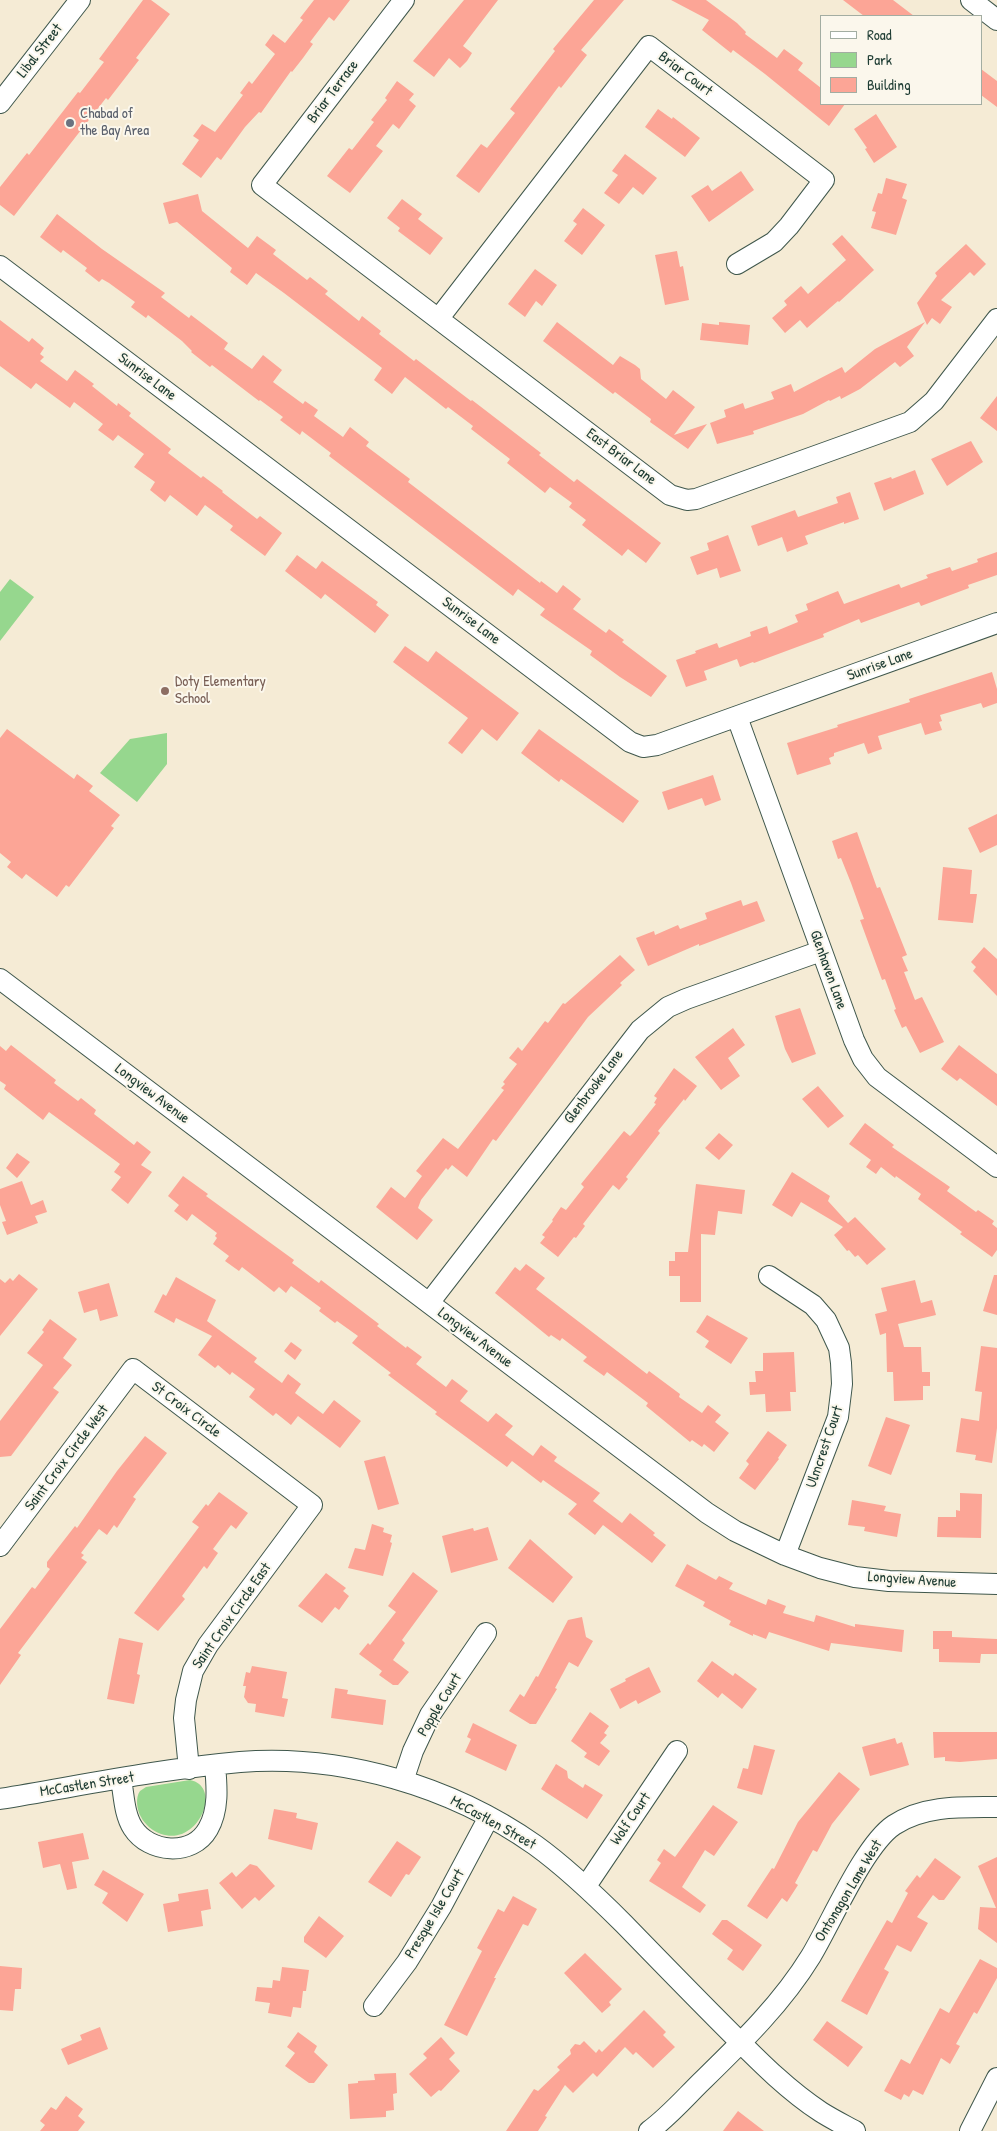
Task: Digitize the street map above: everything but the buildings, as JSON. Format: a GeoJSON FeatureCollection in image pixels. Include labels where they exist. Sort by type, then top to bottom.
{"type":"FeatureCollection","features":[{"type":"Feature","properties":{"kind":"street","name":"Libal Street"},"geometry":{"type":"LineString","coordinates":[[0,102],[80,0]]}},
{"type":"Feature","properties":{"kind":"street","name":"Briar Terrace"},"geometry":{"type":"LineString","coordinates":[[262,185],[404,0]]}},
{"type":"Feature","properties":{"kind":"street"},"geometry":{"type":"LineString","coordinates":[[971,0],[997,20]]}},
{"type":"Feature","properties":{"kind":"street","name":"Briar Court"},"geometry":{"type":"LineString","coordinates":[[439,318],[649,46],[824,180],[789,226],[774,242],[737,264]]}},
{"type":"Feature","properties":{"kind":"street","name":"East Briar Lane"},"geometry":{"type":"LineString","coordinates":[[262,185],[670,495],[687,500],[696,499],[910,422],[934,402],[997,319]]}},
{"type":"Feature","properties":{"kind":"street","name":"Sunrise Lane"},"geometry":{"type":"LineString","coordinates":[[0,266],[630,742],[643,747],[657,745],[737,717],[997,623]]}},
{"type":"Feature","properties":{"kind":"street","name":"Glenhaven Lane"},"geometry":{"type":"LineString","coordinates":[[737,717],[821,951],[858,1049],[868,1068],[877,1077],[997,1167]]}},
{"type":"Feature","properties":{"kind":"street","name":"Glenbrooke Lane"},"geometry":{"type":"LineString","coordinates":[[429,1303],[629,1042],[646,1024],[668,1007],[686,999],[821,951]]}},
{"type":"Feature","properties":{"kind":"street","name":"Longview Avenue"},"geometry":{"type":"LineString","coordinates":[[0,979],[708,1513],[760,1544],[820,1568],[890,1582],[997,1584]]}},
{"type":"Feature","properties":{"kind":"street","name":"Ulmcrest Court"},"geometry":{"type":"LineString","coordinates":[[769,1276],[813,1305],[820,1312],[833,1332],[839,1348],[841,1363],[842,1384],[838,1417],[785,1555]]}},
{"type":"Feature","properties":{"kind":"street","name":"St Croix Circle"},"geometry":{"type":"LineString","coordinates":[[133,1369],[312,1505]]}},
{"type":"Feature","properties":{"kind":"street","name":"Saint Croix Circle West"},"geometry":{"type":"LineString","coordinates":[[0,1546],[133,1369]]}},
{"type":"Feature","properties":{"kind":"street","name":"Saint Croix Circle East"},"geometry":{"type":"LineString","coordinates":[[189,1769],[184,1718],[193,1671],[208,1645],[312,1505]]}},
{"type":"Feature","properties":{"kind":"street","name":"Popple Court"},"geometry":{"type":"LineString","coordinates":[[403,1781],[413,1751],[430,1715],[486,1633]]}},
{"type":"Feature","properties":{"kind":"street","name":"Wolf Court"},"geometry":{"type":"LineString","coordinates":[[586,1886],[677,1751]]}},
{"type":"Feature","properties":{"kind":"street","name":"McCastlen Street"},"geometry":{"type":"LineString","coordinates":[[0,1799],[215,1765],[242,1762],[300,1762],[365,1772],[403,1781],[465,1805],[536,1846],[586,1886],[741,2043],[796,2093],[821,2112],[855,2131]]}},
{"type":"Feature","properties":{"kind":"street"},"geometry":{"type":"LineString","coordinates":[[121,1779],[128,1816],[139,1836],[162,1848],[176,1849],[201,1839],[208,1829],[216,1805],[215,1765]]}},
{"type":"Feature","properties":{"kind":"street","name":"Ontonagon Lane West"},"geometry":{"type":"LineString","coordinates":[[649,2131],[741,2043],[770,2012],[811,1956],[865,1859],[892,1826],[906,1818],[941,1809],[997,1808]]}},
{"type":"Feature","properties":{"kind":"street","name":"Presque Isle Court"},"geometry":{"type":"LineString","coordinates":[[374,2006],[407,1962],[441,1908],[490,1818]]}},
{"type":"Feature","properties":{"kind":"street"},"geometry":{"type":"LineString","coordinates":[[970,2131],[997,2078]]}},
{"type":"Feature","properties":{"kind":"green space"},"geometry":{"type":"Polygon","coordinates":[[[10,579],[34,597],[0,641],[0,592],[10,579]]]}},
{"type":"Feature","properties":{"kind":"green space"},"geometry":{"type":"Polygon","coordinates":[[[167,733],[167,764],[137,802],[100,773],[130,739],[167,733]]]}},
{"type":"Feature","properties":{"kind":"green space"},"geometry":{"type":"Polygon","coordinates":[[[190,1780],[200,1785],[205,1793],[202,1814],[196,1824],[186,1832],[175,1836],[161,1834],[147,1825],[141,1817],[138,1808],[137,1797],[140,1791],[146,1787],[190,1780]]]}},
{"type":"Feature","properties":{"kind":"place","name":"Chabad of the Bay Area"},"geometry":{"type":"Point","coordinates":[70,123]}},
{"type":"Feature","properties":{"kind":"place","name":"Doty Elementary School"},"geometry":{"type":"Point","coordinates":[165,691]}}]}
